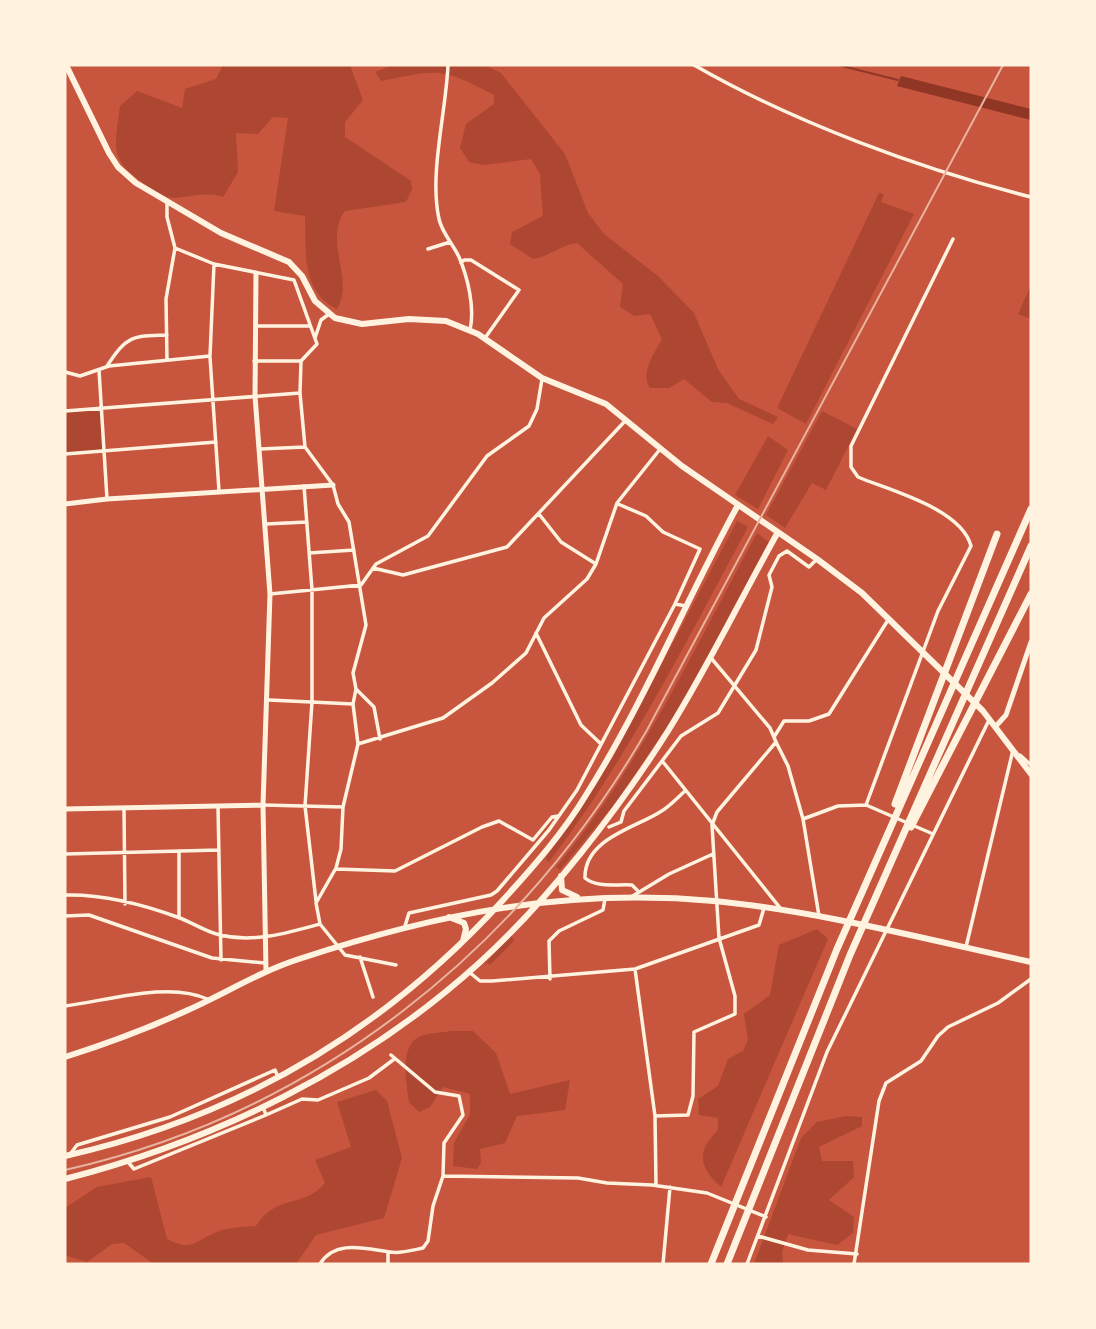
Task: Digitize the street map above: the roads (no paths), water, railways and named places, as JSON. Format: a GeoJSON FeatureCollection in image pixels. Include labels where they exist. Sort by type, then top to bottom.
{"type":"FeatureCollection","features":[{"type":"Feature","properties":{"kind":"highway"},"geometry":{"type":"LineString","coordinates":[[711,1264],[881,844],[1031,509]]}},
{"type":"Feature","properties":{"kind":"highway"},"geometry":{"type":"LineString","coordinates":[[881,844],[913,751],[997,534]]}},
{"type":"Feature","properties":{"kind":"highway"},"geometry":{"type":"LineString","coordinates":[[727,1264],[877,895],[1031,546]]}},
{"type":"Feature","properties":{"kind":"highway"},"geometry":{"type":"LineString","coordinates":[[877,895],[1031,594]]}},
{"type":"Feature","properties":{"kind":"main road"},"geometry":{"type":"LineString","coordinates":[[66,65],[99,135],[118,167],[136,183],[221,233],[289,262],[302,276],[315,301],[329,314],[352,323],[429,319],[470,330],[542,378],[589,395],[627,419],[661,449],[817,559],[889,619],[983,710],[1031,774]]}},
{"type":"Feature","properties":{"kind":"main road"},"geometry":{"type":"LineString","coordinates":[[67,1155],[176,1125],[331,1049],[386,1011],[461,945],[542,856],[586,795],[738,505]]}},
{"type":"Feature","properties":{"kind":"main road"},"geometry":{"type":"LineString","coordinates":[[65,1179],[128,1162],[229,1124],[369,1048],[469,972],[538,902],[648,760],[778,532]]}},
{"type":"Feature","properties":{"kind":"main road"},"geometry":{"type":"LineString","coordinates":[[563,872],[562,890],[570,895],[586,898]]}},
{"type":"Feature","properties":{"kind":"main road"},"geometry":{"type":"LineString","coordinates":[[65,1057],[209,1000],[265,967],[440,917],[538,902],[605,897],[716,902],[782,910],[1031,962]]}},
{"type":"Feature","properties":{"kind":"main road"},"geometry":{"type":"LineString","coordinates":[[440,917],[450,917],[464,923],[466,934],[461,945]]}},
{"type":"Feature","properties":{"kind":"street"},"geometry":{"type":"LineString","coordinates":[[448,65],[443,131],[434,185],[439,222],[461,263],[474,314],[470,330]]}},
{"type":"Feature","properties":{"kind":"street"},"geometry":{"type":"LineString","coordinates":[[694,65],[752,95],[882,149],[1031,197]]}},
{"type":"Feature","properties":{"kind":"street"},"geometry":{"type":"LineString","coordinates":[[167,202],[167,217],[175,248],[166,299],[167,360]]}},
{"type":"Feature","properties":{"kind":"street"},"geometry":{"type":"LineString","coordinates":[[866,805],[938,611],[970,552],[970,541],[948,518],[922,503],[891,487],[858,477],[849,459],[852,446],[953,239]]}},
{"type":"Feature","properties":{"kind":"street"},"geometry":{"type":"LineString","coordinates":[[428,249],[450,242]]}},
{"type":"Feature","properties":{"kind":"street"},"geometry":{"type":"LineString","coordinates":[[175,248],[214,264],[294,280],[317,344],[301,361],[300,393],[305,447],[333,485],[338,504],[349,523],[366,625],[353,673],[356,688],[353,704],[358,744],[344,807],[341,849],[335,869],[316,903]]}},
{"type":"Feature","properties":{"kind":"street"},"geometry":{"type":"LineString","coordinates":[[461,263],[471,260],[519,290],[485,338]]}},
{"type":"Feature","properties":{"kind":"street"},"geometry":{"type":"LineString","coordinates":[[214,264],[210,356],[219,491]]}},
{"type":"Feature","properties":{"kind":"street"},"geometry":{"type":"LineString","coordinates":[[65,916],[89,915],[221,960],[265,967],[263,805],[269,700],[270,593],[255,396],[256,273]]}},
{"type":"Feature","properties":{"kind":"street"},"geometry":{"type":"LineString","coordinates":[[315,338],[321,320],[329,314]]}},
{"type":"Feature","properties":{"kind":"street"},"geometry":{"type":"LineString","coordinates":[[255,326],[310,326]]}},
{"type":"Feature","properties":{"kind":"street"},"geometry":{"type":"LineString","coordinates":[[106,368],[123,342],[131,337],[167,335]]}},
{"type":"Feature","properties":{"kind":"street"},"geometry":{"type":"LineString","coordinates":[[65,372],[80,376],[106,368],[210,356]]}},
{"type":"Feature","properties":{"kind":"street"},"geometry":{"type":"LineString","coordinates":[[254,361],[301,361]]}},
{"type":"Feature","properties":{"kind":"street"},"geometry":{"type":"LineString","coordinates":[[99,370],[107,499]]}},
{"type":"Feature","properties":{"kind":"street"},"geometry":{"type":"LineString","coordinates":[[270,593],[361,584],[373,568],[428,536],[487,456],[529,426],[537,409],[542,378]]}},
{"type":"Feature","properties":{"kind":"street"},"geometry":{"type":"LineString","coordinates":[[65,411],[300,393]]}},
{"type":"Feature","properties":{"kind":"street"},"geometry":{"type":"LineString","coordinates":[[373,568],[403,575],[507,547],[627,419]]}},
{"type":"Feature","properties":{"kind":"street"},"geometry":{"type":"LineString","coordinates":[[65,454],[216,442]]}},
{"type":"Feature","properties":{"kind":"street"},"geometry":{"type":"LineString","coordinates":[[260,449],[305,447]]}},
{"type":"Feature","properties":{"kind":"street"},"geometry":{"type":"LineString","coordinates":[[358,744],[443,718],[526,653],[544,618],[587,579],[596,564],[617,503],[661,449]]}},
{"type":"Feature","properties":{"kind":"street"},"geometry":{"type":"LineString","coordinates":[[65,504],[304,484],[333,485]]}},
{"type":"Feature","properties":{"kind":"street"},"geometry":{"type":"LineString","coordinates":[[304,484],[312,590],[312,702],[305,806],[320,924],[345,955],[396,965]]}},
{"type":"Feature","properties":{"kind":"street"},"geometry":{"type":"LineString","coordinates":[[405,926],[409,913],[491,895],[498,891],[577,790],[675,604],[699,549],[663,532],[646,516],[617,503]]}},
{"type":"Feature","properties":{"kind":"street"},"geometry":{"type":"LineString","coordinates":[[539,514],[561,542],[596,564]]}},
{"type":"Feature","properties":{"kind":"street"},"geometry":{"type":"LineString","coordinates":[[266,524],[307,522]]}},
{"type":"Feature","properties":{"kind":"street"},"geometry":{"type":"LineString","coordinates":[[309,554],[354,550]]}},
{"type":"Feature","properties":{"kind":"street"},"geometry":{"type":"LineString","coordinates":[[609,827],[621,822],[624,811],[681,736],[718,713],[756,650],[772,587],[769,575],[779,556],[787,551],[809,567],[817,559]]}},
{"type":"Feature","properties":{"kind":"street"},"geometry":{"type":"LineString","coordinates":[[675,604],[686,606]]}},
{"type":"Feature","properties":{"kind":"street"},"geometry":{"type":"LineString","coordinates":[[655,1116],[688,1115],[693,1096],[694,1032],[734,1014],[735,996],[719,938],[712,825],[717,812],[775,739],[784,721],[809,721],[828,714],[889,619]]}},
{"type":"Feature","properties":{"kind":"street"},"geometry":{"type":"LineString","coordinates":[[536,633],[581,725],[601,744]]}},
{"type":"Feature","properties":{"kind":"street"},"geometry":{"type":"LineString","coordinates":[[996,726],[1006,715],[1031,642]]}},
{"type":"Feature","properties":{"kind":"street"},"geometry":{"type":"LineString","coordinates":[[709,657],[770,728],[788,766],[803,819],[819,918]]}},
{"type":"Feature","properties":{"kind":"street"},"geometry":{"type":"LineString","coordinates":[[356,688],[374,707],[380,738]]}},
{"type":"Feature","properties":{"kind":"street"},"geometry":{"type":"LineString","coordinates":[[269,700],[353,704]]}},
{"type":"Feature","properties":{"kind":"street"},"geometry":{"type":"LineString","coordinates":[[747,1264],[827,1052],[888,933],[990,719]]}},
{"type":"Feature","properties":{"kind":"street"},"geometry":{"type":"LineString","coordinates":[[966,948],[1016,751],[1031,765]]}},
{"type":"Feature","properties":{"kind":"street"},"geometry":{"type":"LineString","coordinates":[[663,762],[712,825],[756,873],[782,910]]}},
{"type":"Feature","properties":{"kind":"street"},"geometry":{"type":"LineString","coordinates":[[637,890],[632,885],[595,884],[589,881],[585,878],[587,865],[610,838],[660,812],[685,791]]}},
{"type":"Feature","properties":{"kind":"street"},"geometry":{"type":"LineString","coordinates":[[65,809],[263,805],[344,807]]}},
{"type":"Feature","properties":{"kind":"street"},"geometry":{"type":"LineString","coordinates":[[803,819],[838,806],[866,805],[933,834]]}},
{"type":"Feature","properties":{"kind":"street"},"geometry":{"type":"LineString","coordinates":[[218,806],[221,960]]}},
{"type":"Feature","properties":{"kind":"street"},"geometry":{"type":"LineString","coordinates":[[124,808],[125,904]]}},
{"type":"Feature","properties":{"kind":"street"},"geometry":{"type":"LineString","coordinates":[[335,869],[395,871],[499,821],[533,840],[552,817],[559,816]]}},
{"type":"Feature","properties":{"kind":"street"},"geometry":{"type":"LineString","coordinates":[[65,854],[219,850]]}},
{"type":"Feature","properties":{"kind":"street"},"geometry":{"type":"LineString","coordinates":[[179,851],[179,918]]}},
{"type":"Feature","properties":{"kind":"street"},"geometry":{"type":"LineString","coordinates":[[630,898],[637,890],[713,854]]}},
{"type":"Feature","properties":{"kind":"street"},"geometry":{"type":"LineString","coordinates":[[65,895],[89,894],[179,918],[220,935],[265,938],[320,924]]}},
{"type":"Feature","properties":{"kind":"street"},"geometry":{"type":"LineString","coordinates":[[550,979],[549,941],[558,931],[603,910],[605,897]]}},
{"type":"Feature","properties":{"kind":"street"},"geometry":{"type":"LineString","coordinates":[[469,972],[480,981],[550,979],[635,969],[759,925],[765,908]]}},
{"type":"Feature","properties":{"kind":"street"},"geometry":{"type":"LineString","coordinates":[[360,957],[373,997]]}},
{"type":"Feature","properties":{"kind":"street"},"geometry":{"type":"LineString","coordinates":[[635,969],[655,1116],[656,1185]]}},
{"type":"Feature","properties":{"kind":"street"},"geometry":{"type":"LineString","coordinates":[[854,1264],[878,1101],[886,1083],[921,1061],[938,1036],[948,1027],[999,1003],[1031,979]]}},
{"type":"Feature","properties":{"kind":"street"},"geometry":{"type":"LineString","coordinates":[[65,1006],[173,990],[195,993],[209,1000]]}},
{"type":"Feature","properties":{"kind":"street"},"geometry":{"type":"LineString","coordinates":[[320,1264],[325,1256],[348,1247],[388,1252],[423,1248],[428,1241],[433,1206],[443,1176],[444,1143],[463,1115],[459,1096],[435,1092],[391,1055]]}},
{"type":"Feature","properties":{"kind":"street"},"geometry":{"type":"LineString","coordinates":[[128,1162],[134,1170],[302,1099],[318,1100],[369,1078],[394,1060]]}},
{"type":"Feature","properties":{"kind":"street"},"geometry":{"type":"LineString","coordinates":[[262,1107],[266,1115]]}},
{"type":"Feature","properties":{"kind":"street"},"geometry":{"type":"LineString","coordinates":[[443,1176],[578,1178],[607,1184],[656,1185],[716,1196],[764,1216]]}},
{"type":"Feature","properties":{"kind":"street"},"geometry":{"type":"LineString","coordinates":[[663,1264],[670,1187]]}},
{"type":"Feature","properties":{"kind":"street"},"geometry":{"type":"LineString","coordinates":[[758,1236],[808,1250],[857,1254]]}},
{"type":"Feature","properties":{"kind":"street"},"geometry":{"type":"LineString","coordinates":[[388,1252],[388,1264]]}},
{"type":"Feature","properties":{"kind":"waterway"},"geometry":{"type":"LineString","coordinates":[[838,65],[898,80]]}},
{"type":"Feature","properties":{"kind":"railway"},"geometry":{"type":"LineString","coordinates":[[65,1170],[157,1144],[244,1108],[326,1064],[402,1012],[473,951],[537,884],[596,810],[647,730],[1003,65]]}}]}
